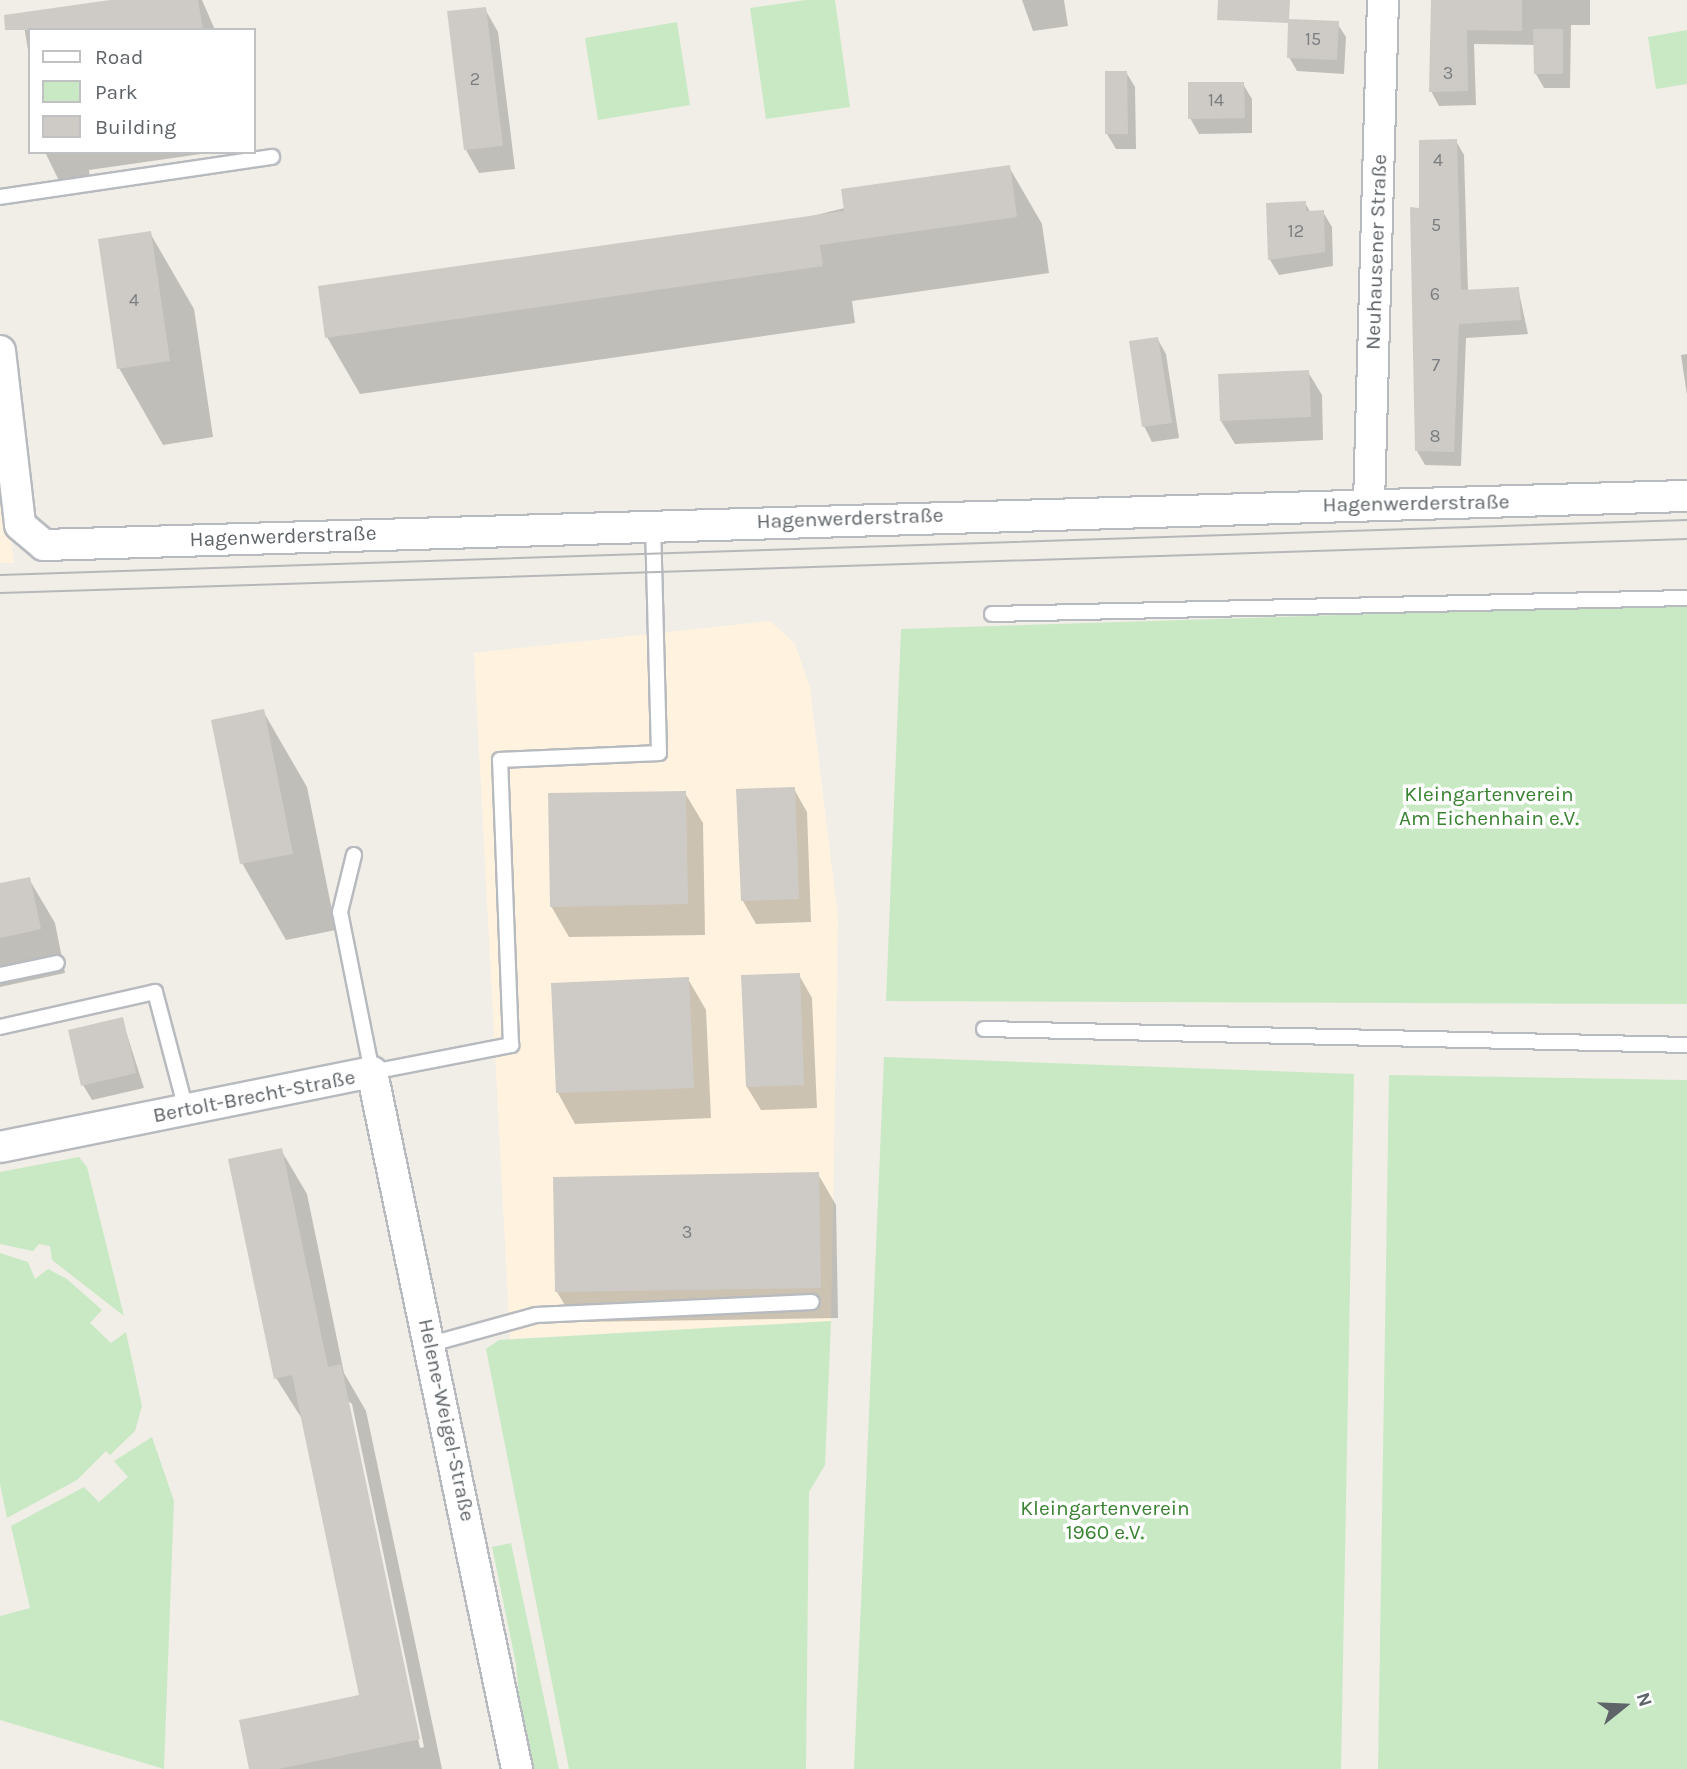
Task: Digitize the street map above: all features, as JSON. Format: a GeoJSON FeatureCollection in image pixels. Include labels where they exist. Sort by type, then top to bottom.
{"type":"FeatureCollection","features":[{"type":"Feature","properties":{"kind":"street","name":"Neuhausener Straße"},"geometry":{"type":"LineString","coordinates":[[1369,503],[1383,0]]}},
{"type":"Feature","properties":{"kind":"street","name":"Hagenwerderstraße"},"geometry":{"type":"LineString","coordinates":[[0,351],[20,525],[44,545],[653,524],[1687,496]]}},
{"type":"Feature","properties":{"kind":"street","name":"Bertolt-Brecht-Straße"},"geometry":{"type":"LineString","coordinates":[[0,1147],[373,1072]]}},
{"type":"Feature","properties":{"kind":"street","name":"Helene-Weigel-Straße"},"geometry":{"type":"LineString","coordinates":[[373,1072],[517,1769]]}},
{"type":"Feature","properties":{"kind":"lane"},"geometry":{"type":"LineString","coordinates":[[0,197],[272,157]]}},
{"type":"Feature","properties":{"kind":"lane"},"geometry":{"type":"LineString","coordinates":[[373,1072],[511,1045],[500,760],[659,753],[653,524]]}},
{"type":"Feature","properties":{"kind":"lane"},"geometry":{"type":"LineString","coordinates":[[992,614],[1687,598]]}},
{"type":"Feature","properties":{"kind":"lane","name":"Bertolt-Brecht-Straße"},"geometry":{"type":"LineString","coordinates":[[354,855],[340,912],[373,1072]]}},
{"type":"Feature","properties":{"kind":"lane"},"geometry":{"type":"LineString","coordinates":[[0,975],[57,963]]}},
{"type":"Feature","properties":{"kind":"lane"},"geometry":{"type":"LineString","coordinates":[[0,1027],[155,992],[186,1109]]}},
{"type":"Feature","properties":{"kind":"lane"},"geometry":{"type":"LineString","coordinates":[[984,1029],[1687,1045]]}},
{"type":"Feature","properties":{"kind":"lane"},"geometry":{"type":"LineString","coordinates":[[431,1344],[536,1315],[812,1302]]}},
{"type":"Feature","properties":{"kind":"shaded area"},"geometry":{"type":"Polygon","coordinates":[[[0,466],[14,563],[0,563],[0,466]]]}},
{"type":"Feature","properties":{"kind":"shaded area"},"geometry":{"type":"Polygon","coordinates":[[[770,621],[795,644],[810,688],[838,918],[831,1321],[510,1339],[474,653],[770,621]]]}},
{"type":"Feature","properties":{"kind":"green space"},"geometry":{"type":"Polygon","coordinates":[[[806,0],[835,0],[850,107],[766,119],[750,8],[806,0]]]}},
{"type":"Feature","properties":{"kind":"green space"},"geometry":{"type":"Polygon","coordinates":[[[677,22],[690,105],[598,120],[585,38],[677,22]]]}},
{"type":"Feature","properties":{"kind":"green space"},"geometry":{"type":"Polygon","coordinates":[[[1687,30],[1687,84],[1656,89],[1648,37],[1687,30]]]}},
{"type":"Feature","properties":{"kind":"green space","name":"Kleingartenverein Am Eichenhain e.V."},"geometry":{"type":"Polygon","coordinates":[[[1687,604],[1687,1004],[886,1001],[901,629],[1687,604]]]}},
{"type":"Feature","properties":{"kind":"green space","name":"Kleingartenverein 1960 e.V."},"geometry":{"type":"Polygon","coordinates":[[[884,1057],[1354,1074],[1341,1769],[854,1769],[884,1057]]]}},
{"type":"Feature","properties":{"kind":"green space"},"geometry":{"type":"Polygon","coordinates":[[[1389,1075],[1687,1080],[1687,1769],[1378,1769],[1389,1075]]]}},
{"type":"Feature","properties":{"kind":"green space"},"geometry":{"type":"Polygon","coordinates":[[[79,1157],[87,1167],[124,1316],[52,1260],[50,1246],[39,1244],[33,1251],[0,1244],[0,1172],[79,1157]]]}},
{"type":"Feature","properties":{"kind":"green space"},"geometry":{"type":"Polygon","coordinates":[[[0,1253],[28,1262],[35,1279],[48,1269],[67,1279],[102,1310],[90,1323],[111,1343],[126,1332],[142,1406],[135,1431],[110,1455],[106,1451],[77,1480],[7,1518],[0,1484],[0,1253]]]}},
{"type":"Feature","properties":{"kind":"green space"},"geometry":{"type":"Polygon","coordinates":[[[831,1321],[825,1465],[809,1492],[806,1769],[569,1769],[486,1349],[499,1340],[831,1321]]]}},
{"type":"Feature","properties":{"kind":"green space"},"geometry":{"type":"Polygon","coordinates":[[[152,1437],[174,1501],[164,1769],[0,1720],[0,1616],[30,1608],[11,1526],[84,1487],[99,1502],[128,1477],[114,1461],[152,1437]]]}},
{"type":"Feature","properties":{"kind":"green space"},"geometry":{"type":"Polygon","coordinates":[[[511,1543],[559,1769],[526,1769],[516,1664],[492,1547],[511,1543]]]}},
{"type":"Feature","properties":{"kind":"building"},"geometry":{"type":"Polygon","coordinates":[[[110,0],[198,0],[203,28],[5,30],[4,15],[110,0]]]}},
{"type":"Feature","properties":{"kind":"building"},"geometry":{"type":"Polygon","coordinates":[[[1218,0],[1290,0],[1289,19],[1339,21],[1337,60],[1287,58],[1288,23],[1217,20],[1218,0]]]}},
{"type":"Feature","properties":{"kind":"building"},"geometry":{"type":"Polygon","coordinates":[[[1431,0],[1522,0],[1522,31],[1467,30],[1468,91],[1429,92],[1431,0]]]}},
{"type":"Feature","properties":{"kind":"building"},"geometry":{"type":"Polygon","coordinates":[[[486,7],[503,146],[464,150],[447,11],[486,7]]]}},
{"type":"Feature","properties":{"kind":"building"},"geometry":{"type":"Polygon","coordinates":[[[1533,29],[1563,29],[1563,74],[1534,74],[1533,29]]]}},
{"type":"Feature","properties":{"kind":"building"},"geometry":{"type":"Polygon","coordinates":[[[1105,71],[1127,71],[1128,134],[1105,134],[1105,71]]]}},
{"type":"Feature","properties":{"kind":"building"},"geometry":{"type":"Polygon","coordinates":[[[1188,82],[1244,82],[1245,118],[1188,119],[1188,82]]]}},
{"type":"Feature","properties":{"kind":"building"},"geometry":{"type":"Polygon","coordinates":[[[1457,139],[1461,290],[1519,287],[1521,320],[1459,324],[1454,452],[1415,451],[1410,207],[1419,208],[1419,140],[1457,139]]]}},
{"type":"Feature","properties":{"kind":"building"},"geometry":{"type":"Polygon","coordinates":[[[1010,165],[1017,217],[820,245],[823,266],[325,338],[318,286],[844,211],[841,189],[1010,165]]]}},
{"type":"Feature","properties":{"kind":"building"},"geometry":{"type":"Polygon","coordinates":[[[1306,201],[1306,211],[1324,210],[1325,252],[1268,260],[1266,203],[1306,201]]]}},
{"type":"Feature","properties":{"kind":"building"},"geometry":{"type":"Polygon","coordinates":[[[151,231],[170,361],[117,369],[98,239],[151,231]]]}},
{"type":"Feature","properties":{"kind":"building"},"geometry":{"type":"Polygon","coordinates":[[[1158,337],[1172,423],[1142,427],[1129,341],[1158,337]]]}},
{"type":"Feature","properties":{"kind":"building"},"geometry":{"type":"Polygon","coordinates":[[[1309,370],[1311,417],[1220,421],[1218,374],[1309,370]]]}},
{"type":"Feature","properties":{"kind":"building"},"geometry":{"type":"Polygon","coordinates":[[[264,709],[293,854],[240,864],[211,720],[264,709]]]}},
{"type":"Feature","properties":{"kind":"building"},"geometry":{"type":"Polygon","coordinates":[[[795,787],[799,899],[741,901],[736,789],[795,787]]]}},
{"type":"Feature","properties":{"kind":"building"},"geometry":{"type":"Polygon","coordinates":[[[686,791],[688,904],[550,907],[548,793],[686,791]]]}},
{"type":"Feature","properties":{"kind":"building"},"geometry":{"type":"Polygon","coordinates":[[[30,877],[41,929],[0,938],[0,883],[30,877]]]}},
{"type":"Feature","properties":{"kind":"building"},"geometry":{"type":"Polygon","coordinates":[[[800,973],[804,1085],[746,1087],[741,975],[800,973]]]}},
{"type":"Feature","properties":{"kind":"building"},"geometry":{"type":"Polygon","coordinates":[[[689,977],[694,1088],[556,1093],[551,983],[689,977]]]}},
{"type":"Feature","properties":{"kind":"building"},"geometry":{"type":"Polygon","coordinates":[[[123,1017],[136,1073],[81,1086],[68,1030],[123,1017]]]}},
{"type":"Feature","properties":{"kind":"building"},"geometry":{"type":"Polygon","coordinates":[[[282,1148],[328,1367],[341,1364],[420,1739],[279,1769],[249,1769],[239,1720],[359,1695],[292,1375],[274,1379],[228,1159],[282,1148]]]}},
{"type":"Feature","properties":{"kind":"building"},"geometry":{"type":"Polygon","coordinates":[[[819,1172],[821,1288],[555,1292],[553,1177],[819,1172]]]}},
{"type":"Feature","properties":{"kind":"tram line"},"geometry":{"type":"LineString","coordinates":[[0,575],[1687,520]]}},
{"type":"Feature","properties":{"kind":"tram line"},"geometry":{"type":"LineString","coordinates":[[0,593],[1687,539]]}}]}
